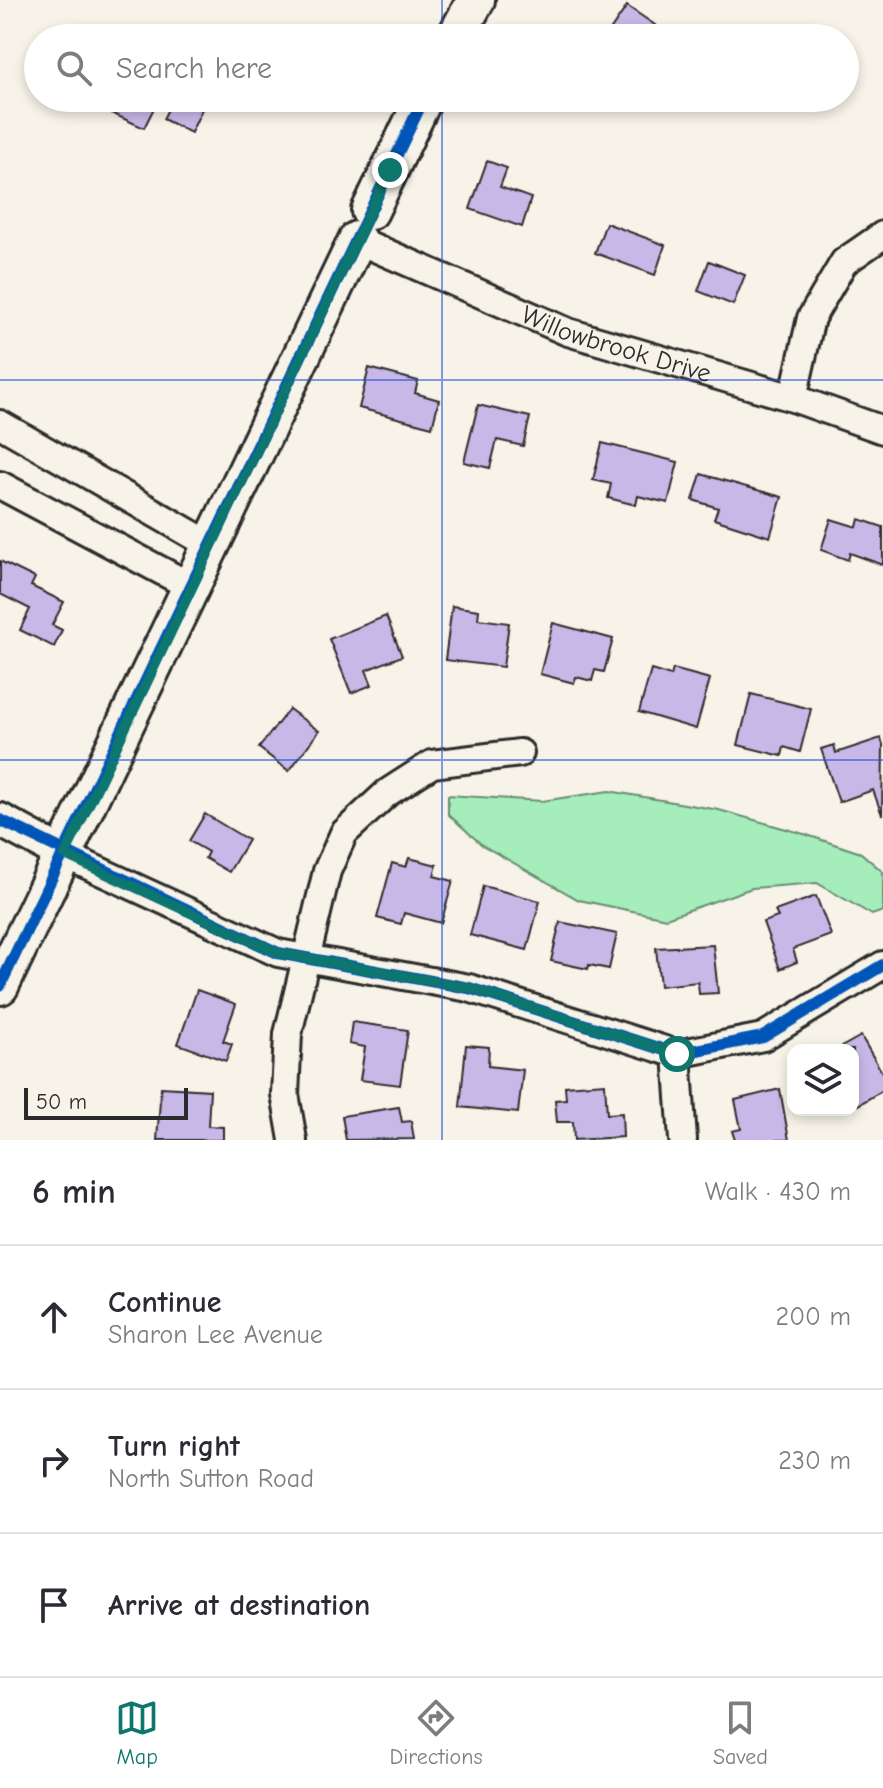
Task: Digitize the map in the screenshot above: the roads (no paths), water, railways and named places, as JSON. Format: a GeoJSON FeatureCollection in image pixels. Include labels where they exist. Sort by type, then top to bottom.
{"type":"FeatureCollection","features":[{"type":"Feature","properties":{"kind":"main road"},"geometry":{"type":"LineString","coordinates":[[463,24],[476,0]]}},
{"type":"Feature","properties":{"kind":"main road"},"geometry":{"type":"LineString","coordinates":[[0,986],[417,112]]}},
{"type":"Feature","properties":{"kind":"street","name":"Willowbrook Drive"},"geometry":{"type":"LineString","coordinates":[[364,225],[568,332],[793,398],[883,430]]}},
{"type":"Feature","properties":{"kind":"street"},"geometry":{"type":"LineString","coordinates":[[793,398],[811,318],[844,262],[883,235]]}},
{"type":"Feature","properties":{"kind":"street"},"geometry":{"type":"LineString","coordinates":[[0,424],[212,546]]}},
{"type":"Feature","properties":{"kind":"street"},"geometry":{"type":"LineString","coordinates":[[0,485],[192,587]]}},
{"type":"Feature","properties":{"kind":"street"},"geometry":{"type":"LineString","coordinates":[[293,1140],[285,1094],[288,1034],[327,871],[344,833],[387,793],[432,764],[520,753]]}},
{"type":"Feature","properties":{"kind":"street"},"geometry":{"type":"LineString","coordinates":[[0,820],[65,855],[278,953],[469,988],[677,1054],[763,1037],[880,974]]}},
{"type":"Feature","properties":{"kind":"street"},"geometry":{"type":"LineString","coordinates":[[677,1054],[683,1140]]}}]}
